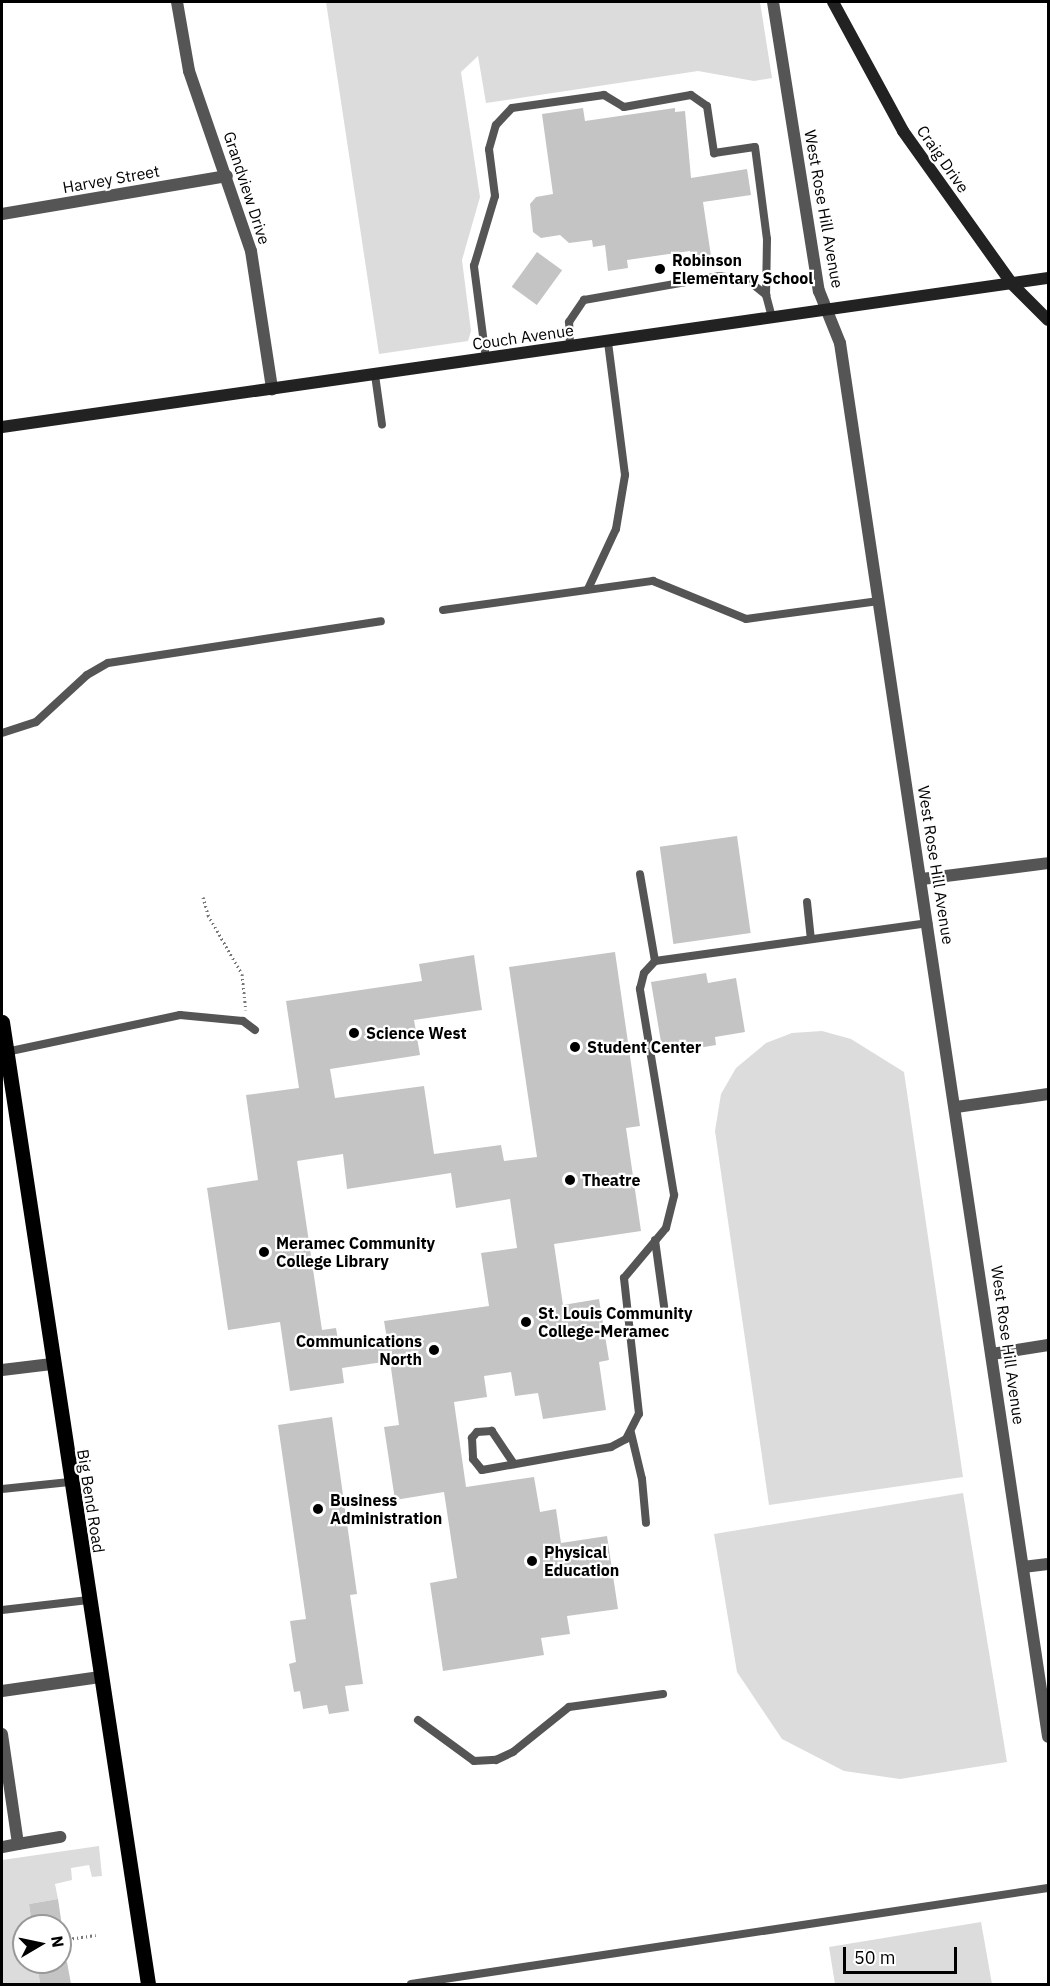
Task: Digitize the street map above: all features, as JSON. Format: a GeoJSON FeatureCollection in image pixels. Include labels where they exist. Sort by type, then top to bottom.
{"type":"FeatureCollection","features":[{"type":"Feature","properties":{"kind":"main road","name":"Big Bend Road"},"geometry":{"type":"LineString","coordinates":[[2,1022],[6,1052],[7,1095],[52,1364],[148,1984]]}},
{"type":"Feature","properties":{"kind":"street","name":"Grandview Drive"},"geometry":{"type":"LineString","coordinates":[[177,2],[189,71],[251,251],[272,389]]}},
{"type":"Feature","properties":{"kind":"street","name":"West Rose Hill Avenue"},"geometry":{"type":"LineString","coordinates":[[773,2],[819,291],[840,343],[922,879],[1048,1737]]}},
{"type":"Feature","properties":{"kind":"street","name":"Craig Drive"},"geometry":{"type":"LineString","coordinates":[[833,2],[903,130],[1012,284],[1048,321]]}},
{"type":"Feature","properties":{"kind":"street","name":"Harvey Street"},"geometry":{"type":"LineString","coordinates":[[2,214],[227,176]]}},
{"type":"Feature","properties":{"kind":"street","name":"Couch Avenue"},"geometry":{"type":"LineString","coordinates":[[2,427],[1048,279]]}},
{"type":"Feature","properties":{"kind":"street"},"geometry":{"type":"LineString","coordinates":[[922,879],[1048,863]]}},
{"type":"Feature","properties":{"kind":"street"},"geometry":{"type":"LineString","coordinates":[[956,1107],[1048,1094]]}},
{"type":"Feature","properties":{"kind":"street"},"geometry":{"type":"LineString","coordinates":[[992,1354],[1048,1346]]}},
{"type":"Feature","properties":{"kind":"street"},"geometry":{"type":"LineString","coordinates":[[2,1370],[52,1364]]}},
{"type":"Feature","properties":{"kind":"street"},"geometry":{"type":"LineString","coordinates":[[1023,1567],[1048,1564]]}},
{"type":"Feature","properties":{"kind":"street"},"geometry":{"type":"LineString","coordinates":[[2,1691],[100,1677]]}},
{"type":"Feature","properties":{"kind":"street"},"geometry":{"type":"LineString","coordinates":[[2,1734],[18,1844]]}},
{"type":"Feature","properties":{"kind":"street"},"geometry":{"type":"LineString","coordinates":[[2,1846],[60,1838]]}},
{"type":"Feature","properties":{"kind":"lane"},"geometry":{"type":"LineString","coordinates":[[486,359],[474,266],[495,196],[489,149],[496,125],[512,108],[604,95],[624,107],[691,95],[707,106],[714,153],[755,147],[768,239],[766,295],[772,318]]}},
{"type":"Feature","properties":{"kind":"lane"},"geometry":{"type":"LineString","coordinates":[[570,347],[569,322],[584,300],[598,294],[720,276],[750,282],[766,295]]}},
{"type":"Feature","properties":{"kind":"lane"},"geometry":{"type":"LineString","coordinates":[[588,589],[616,529],[625,475],[608,342]]}},
{"type":"Feature","properties":{"kind":"lane"},"geometry":{"type":"LineString","coordinates":[[375,375],[382,425]]}},
{"type":"Feature","properties":{"kind":"lane"},"geometry":{"type":"LineString","coordinates":[[443,610],[588,589],[661,582],[746,619],[879,601]]}},
{"type":"Feature","properties":{"kind":"lane"},"geometry":{"type":"LineString","coordinates":[[2,733],[36,722],[87,675],[108,663],[381,621]]}},
{"type":"Feature","properties":{"kind":"lane"},"geometry":{"type":"LineString","coordinates":[[640,874],[655,961]]}},
{"type":"Feature","properties":{"kind":"lane"},"geometry":{"type":"LineString","coordinates":[[807,902],[812,939]]}},
{"type":"Feature","properties":{"kind":"lane"},"geometry":{"type":"LineString","coordinates":[[514,1464],[492,1431],[484,1430],[472,1438],[473,1459],[482,1470],[611,1447],[631,1433],[639,1414],[624,1278],[655,1240],[673,1212],[674,1195],[640,989],[644,973],[655,961],[928,923]]}},
{"type":"Feature","properties":{"kind":"lane"},"geometry":{"type":"LineString","coordinates":[[6,1052],[180,1015],[243,1021],[255,1030]]}},
{"type":"Feature","properties":{"kind":"lane"},"geometry":{"type":"LineString","coordinates":[[655,1240],[664,1306]]}},
{"type":"Feature","properties":{"kind":"lane"},"geometry":{"type":"LineString","coordinates":[[631,1433],[642,1479],[646,1523]]}},
{"type":"Feature","properties":{"kind":"lane"},"geometry":{"type":"LineString","coordinates":[[2,1489],[70,1482]]}},
{"type":"Feature","properties":{"kind":"lane"},"geometry":{"type":"LineString","coordinates":[[2,1610],[88,1600]]}},
{"type":"Feature","properties":{"kind":"lane"},"geometry":{"type":"LineString","coordinates":[[418,1720],[474,1761],[496,1760],[513,1752],[568,1707],[663,1694]]}},
{"type":"Feature","properties":{"kind":"lane"},"geometry":{"type":"LineString","coordinates":[[411,1984],[1048,1888]]}},
{"type":"Feature","properties":{"kind":"path"},"geometry":{"type":"LineString","coordinates":[[203,897],[208,915],[242,974],[246,998],[243,1021]]}},
{"type":"Feature","properties":{"kind":"path"},"geometry":{"type":"LineString","coordinates":[[72,1938],[96,1935]]}},
{"type":"Feature","properties":{"kind":"shaded area"},"geometry":{"type":"Polygon","coordinates":[[[326,2],[760,2],[772,78],[754,81],[698,71],[486,103],[478,56],[461,72],[480,197],[462,260],[471,331],[468,341],[379,354],[326,2]]]}},
{"type":"Feature","properties":{"kind":"shaded area"},"geometry":{"type":"Polygon","coordinates":[[[822,1031],[851,1039],[904,1072],[963,1477],[769,1505],[715,1131],[721,1094],[736,1068],[766,1043],[792,1033],[822,1031]]]}},
{"type":"Feature","properties":{"kind":"shaded area"},"geometry":{"type":"Polygon","coordinates":[[[963,1493],[1007,1762],[900,1779],[844,1771],[782,1739],[737,1672],[714,1534],[963,1493]]]}},
{"type":"Feature","properties":{"kind":"shaded area"},"geometry":{"type":"Polygon","coordinates":[[[99,1846],[102,1876],[92,1877],[89,1865],[71,1868],[72,1880],[55,1884],[58,1899],[29,1904],[30,1914],[12,1914],[12,1974],[39,1974],[40,1984],[2,1984],[2,1860],[99,1846]]]}},
{"type":"Feature","properties":{"kind":"shaded area"},"geometry":{"type":"Polygon","coordinates":[[[981,1922],[992,1984],[835,1984],[829,1947],[981,1922]]]}},
{"type":"Feature","properties":{"kind":"building","name":"Robinson Elementary School"},"geometry":{"type":"Polygon","coordinates":[[[583,108],[585,121],[675,108],[675,112],[685,111],[691,178],[747,169],[751,195],[703,202],[711,256],[691,259],[690,251],[627,260],[628,268],[608,271],[605,245],[593,247],[592,240],[569,243],[560,235],[541,238],[533,232],[530,204],[536,197],[553,194],[542,114],[583,108]]]}},
{"type":"Feature","properties":{"kind":"building"},"geometry":{"type":"Polygon","coordinates":[[[537,252],[562,270],[537,305],[512,287],[537,252]]]}},
{"type":"Feature","properties":{"kind":"building"},"geometry":{"type":"Polygon","coordinates":[[[737,836],[751,933],[673,944],[660,847],[737,836]]]}},
{"type":"Feature","properties":{"kind":"building"},"geometry":{"type":"Polygon","coordinates":[[[615,952],[640,1126],[626,1128],[641,1231],[554,1244],[563,1305],[599,1299],[609,1360],[599,1362],[606,1410],[543,1419],[538,1393],[515,1396],[511,1372],[484,1376],[487,1397],[454,1402],[466,1487],[534,1477],[540,1512],[556,1509],[561,1543],[607,1536],[618,1609],[567,1616],[570,1634],[541,1638],[544,1655],[443,1671],[430,1583],[457,1578],[444,1492],[395,1500],[384,1427],[399,1425],[390,1361],[342,1368],[344,1383],[290,1391],[280,1322],[228,1330],[207,1188],[258,1180],[246,1095],[299,1088],[286,1001],[422,981],[419,964],[474,955],[482,1010],[414,1020],[420,1055],[330,1069],[335,1098],[424,1086],[434,1154],[501,1145],[504,1161],[537,1157],[509,967],[615,952]],[[343,1154],[297,1161],[322,1330],[336,1328],[339,1346],[387,1339],[384,1321],[489,1306],[481,1253],[517,1248],[510,1199],[456,1208],[451,1173],[347,1189],[343,1154]]]}},
{"type":"Feature","properties":{"kind":"building"},"geometry":{"type":"Polygon","coordinates":[[[706,973],[708,983],[736,978],[745,1032],[715,1037],[716,1045],[663,1054],[651,982],[706,973]]]}},
{"type":"Feature","properties":{"kind":"building"},"geometry":{"type":"Polygon","coordinates":[[[332,1417],[357,1594],[350,1595],[363,1684],[345,1686],[349,1711],[329,1714],[327,1705],[303,1709],[300,1691],[294,1692],[289,1664],[296,1662],[290,1621],[306,1619],[278,1425],[332,1417]]]}},
{"type":"Feature","properties":{"kind":"building"},"geometry":{"type":"Polygon","coordinates":[[[58,1899],[60,1914],[30,1914],[29,1904],[58,1899]]]}},
{"type":"Feature","properties":{"kind":"building"},"geometry":{"type":"Polygon","coordinates":[[[39,1974],[69,1974],[71,1984],[40,1984],[39,1974]]]}},
{"type":"Feature","properties":{"kind":"place","name":"Robinson Elementary School"},"geometry":{"type":"Point","coordinates":[660,269]}},
{"type":"Feature","properties":{"kind":"place","name":"Science West"},"geometry":{"type":"Point","coordinates":[354,1033]}},
{"type":"Feature","properties":{"kind":"place","name":"Student Center"},"geometry":{"type":"Point","coordinates":[575,1047]}},
{"type":"Feature","properties":{"kind":"place","name":"Theatre"},"geometry":{"type":"Point","coordinates":[570,1180]}},
{"type":"Feature","properties":{"kind":"place","name":"Meramec Community College Library"},"geometry":{"type":"Point","coordinates":[264,1252]}},
{"type":"Feature","properties":{"kind":"place","name":"St. Louis Community College-Meramec"},"geometry":{"type":"Point","coordinates":[526,1322]}},
{"type":"Feature","properties":{"kind":"place","name":"Communications North"},"geometry":{"type":"Point","coordinates":[434,1350]}},
{"type":"Feature","properties":{"kind":"place","name":"Business Administration"},"geometry":{"type":"Point","coordinates":[318,1509]}},
{"type":"Feature","properties":{"kind":"place","name":"Physical Education"},"geometry":{"type":"Point","coordinates":[532,1561]}}]}
